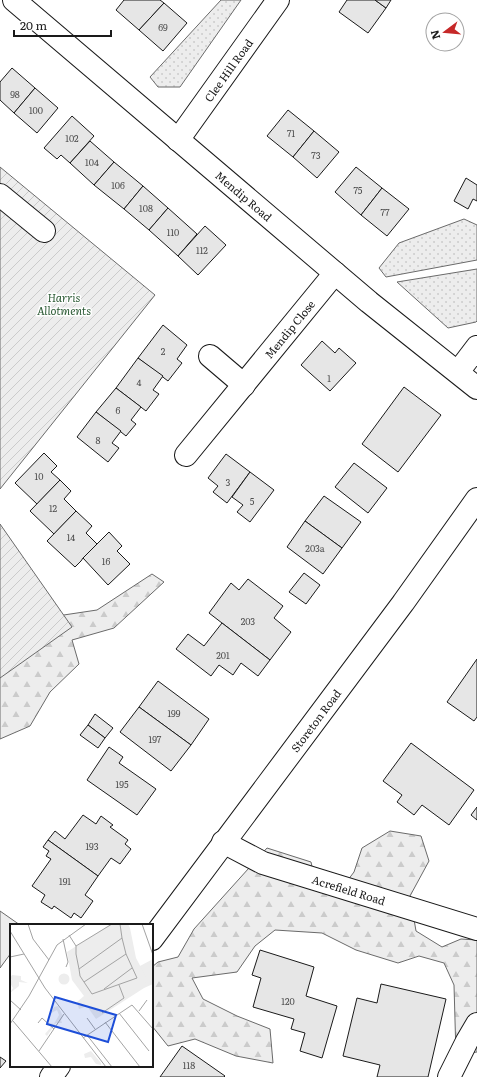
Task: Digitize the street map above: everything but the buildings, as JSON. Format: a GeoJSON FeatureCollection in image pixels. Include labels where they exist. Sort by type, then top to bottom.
{"type":"FeatureCollection","features":[{"type":"Feature","properties":{"kind":"street","name":"Mendip Road"},"geometry":{"type":"LineString","coordinates":[[14,0],[369,302],[477,388]]}},
{"type":"Feature","properties":{"kind":"street","name":"Clee Hill Road"},"geometry":{"type":"LineString","coordinates":[[178,140],[278,0]]}},
{"type":"Feature","properties":{"kind":"street"},"geometry":{"type":"LineString","coordinates":[[0,196],[44,231]]}},
{"type":"Feature","properties":{"kind":"street","name":"Mendip Close"},"geometry":{"type":"LineString","coordinates":[[186,456],[335,273]]}},
{"type":"Feature","properties":{"kind":"street"},"geometry":{"type":"LineString","coordinates":[[458,372],[477,347]]}},
{"type":"Feature","properties":{"kind":"street"},"geometry":{"type":"LineString","coordinates":[[210,356],[244,385]]}},
{"type":"Feature","properties":{"kind":"street","name":"Storeton Road"},"geometry":{"type":"LineString","coordinates":[[153,938],[474,508]]}},
{"type":"Feature","properties":{"kind":"street","name":"Acrefield Road"},"geometry":{"type":"LineString","coordinates":[[223,842],[263,863],[477,929]]}},
{"type":"Feature","properties":{"kind":"street"},"geometry":{"type":"LineString","coordinates":[[450,1077],[477,1024]]}},
{"type":"Feature","properties":{"kind":"street"},"geometry":{"type":"LineString","coordinates":[[51,1077],[58,1067]]}},
{"type":"Feature","properties":{"kind":"green space"},"geometry":{"type":"Polygon","coordinates":[[[221,0],[241,0],[180,87],[158,87],[150,77],[221,0]]]}},
{"type":"Feature","properties":{"kind":"green space","name":"Harris Allotments"},"geometry":{"type":"Polygon","coordinates":[[[0,167],[155,295],[0,489],[0,167]]]}},
{"type":"Feature","properties":{"kind":"green space"},"geometry":{"type":"Polygon","coordinates":[[[464,219],[477,225],[477,260],[386,277],[379,268],[399,243],[464,219]]]}},
{"type":"Feature","properties":{"kind":"green space"},"geometry":{"type":"Polygon","coordinates":[[[477,269],[477,321],[448,328],[397,282],[477,269]]]}},
{"type":"Feature","properties":{"kind":"green space"},"geometry":{"type":"Polygon","coordinates":[[[0,524],[72,627],[0,678],[0,524]]]}},
{"type":"Feature","properties":{"kind":"green space"},"geometry":{"type":"Polygon","coordinates":[[[152,574],[164,582],[114,628],[72,640],[79,664],[50,692],[30,726],[0,739],[0,658],[37,619],[97,610],[152,574]]]}},
{"type":"Feature","properties":{"kind":"green space"},"geometry":{"type":"Polygon","coordinates":[[[390,831],[421,836],[429,861],[410,896],[416,931],[442,947],[461,939],[477,940],[477,1052],[456,1055],[454,985],[444,963],[419,956],[398,963],[356,950],[322,933],[275,930],[255,946],[237,972],[192,978],[203,999],[237,1016],[270,1029],[273,1063],[236,1056],[195,1039],[168,1046],[153,1027],[153,966],[158,962],[178,957],[194,929],[267,848],[311,862],[317,889],[338,893],[354,872],[362,848],[390,831]]]}},
{"type":"Feature","properties":{"kind":"green space"},"geometry":{"type":"Polygon","coordinates":[[[0,911],[19,924],[10,924],[10,954],[0,968],[0,911]]]}}]}
